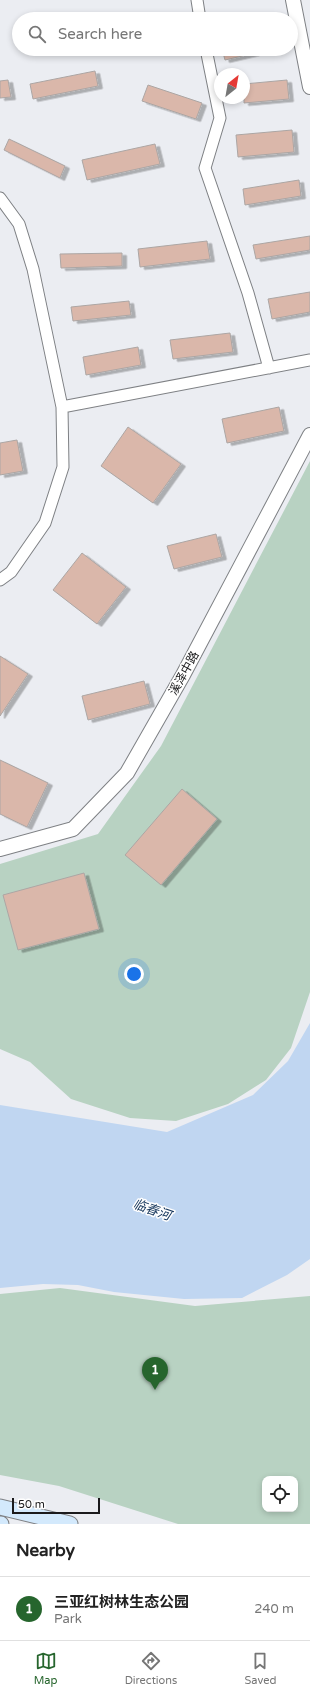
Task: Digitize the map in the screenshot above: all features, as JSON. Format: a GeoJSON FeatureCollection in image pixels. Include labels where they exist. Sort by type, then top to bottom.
{"type":"FeatureCollection","features":[{"type":"Feature","properties":{"kind":"main road"},"geometry":{"type":"LineString","coordinates":[[0,1507],[70,1524]]}},
{"type":"Feature","properties":{"kind":"street"},"geometry":{"type":"LineString","coordinates":[[197,0],[199,12]]}},
{"type":"Feature","properties":{"kind":"street"},"geometry":{"type":"LineString","coordinates":[[293,0],[295,12]]}},
{"type":"Feature","properties":{"kind":"street"},"geometry":{"type":"LineString","coordinates":[[298,26],[310,87]]}},
{"type":"Feature","properties":{"kind":"street"},"geometry":{"type":"LineString","coordinates":[[207,56],[220,118],[205,168],[248,293],[269,368]]}},
{"type":"Feature","properties":{"kind":"street"},"geometry":{"type":"LineString","coordinates":[[0,198],[19,224],[33,269],[62,407],[63,467],[45,523],[11,572],[0,580]]}},
{"type":"Feature","properties":{"kind":"street"},"geometry":{"type":"LineString","coordinates":[[62,407],[310,360]]}},
{"type":"Feature","properties":{"kind":"street","name":"溪泽中路"},"geometry":{"type":"LineString","coordinates":[[0,849],[73,829],[127,773],[187,668],[310,436]]}},
{"type":"Feature","properties":{"kind":"green space"},"geometry":{"type":"Polygon","coordinates":[[[310,461],[310,992],[291,1048],[266,1080],[228,1104],[176,1121],[130,1118],[71,1099],[30,1062],[0,1049],[0,864],[98,834],[161,746],[310,461]]]}},
{"type":"Feature","properties":{"kind":"green space"},"geometry":{"type":"Polygon","coordinates":[[[60,1288],[195,1306],[310,1296],[310,1524],[178,1524],[59,1486],[0,1475],[0,1294],[60,1288]]]}},
{"type":"Feature","properties":{"kind":"water","name":"临春河"},"geometry":{"type":"Polygon","coordinates":[[[310,1023],[310,1259],[287,1275],[242,1298],[184,1299],[114,1292],[78,1285],[43,1284],[0,1288],[0,1105],[167,1132],[253,1095],[288,1061],[310,1023]]]}},
{"type":"Feature","properties":{"kind":"building"},"geometry":{"type":"Polygon","coordinates":[[[224,56],[242,56],[225,60],[224,56]]]}},
{"type":"Feature","properties":{"kind":"building"},"geometry":{"type":"Polygon","coordinates":[[[95,71],[98,86],[33,99],[30,84],[95,71]]]}},
{"type":"Feature","properties":{"kind":"building"},"geometry":{"type":"Polygon","coordinates":[[[8,80],[11,97],[0,98],[0,81],[8,80]]]}},
{"type":"Feature","properties":{"kind":"building"},"geometry":{"type":"Polygon","coordinates":[[[287,80],[289,99],[250,102],[250,83],[287,80]]]}},
{"type":"Feature","properties":{"kind":"building"},"geometry":{"type":"Polygon","coordinates":[[[148,85],[202,103],[196,119],[142,101],[148,85]]]}},
{"type":"Feature","properties":{"kind":"building"},"geometry":{"type":"Polygon","coordinates":[[[292,130],[294,152],[238,157],[236,135],[292,130]]]}},
{"type":"Feature","properties":{"kind":"building"},"geometry":{"type":"Polygon","coordinates":[[[9,139],[65,166],[60,178],[4,150],[9,139]]]}},
{"type":"Feature","properties":{"kind":"building"},"geometry":{"type":"Polygon","coordinates":[[[155,144],[160,164],[87,180],[82,160],[155,144]]]}},
{"type":"Feature","properties":{"kind":"building"},"geometry":{"type":"Polygon","coordinates":[[[299,180],[301,196],[245,205],[243,189],[299,180]]]}},
{"type":"Feature","properties":{"kind":"building"},"geometry":{"type":"Polygon","coordinates":[[[310,236],[310,250],[256,259],[253,245],[310,236]]]}},
{"type":"Feature","properties":{"kind":"building"},"geometry":{"type":"Polygon","coordinates":[[[207,241],[210,259],[140,267],[138,249],[207,241]]]}},
{"type":"Feature","properties":{"kind":"building"},"geometry":{"type":"Polygon","coordinates":[[[122,253],[122,266],[61,268],[60,254],[122,253]]]}},
{"type":"Feature","properties":{"kind":"building"},"geometry":{"type":"Polygon","coordinates":[[[310,292],[310,312],[272,319],[268,299],[310,292]]]}},
{"type":"Feature","properties":{"kind":"building"},"geometry":{"type":"Polygon","coordinates":[[[129,301],[131,315],[73,321],[71,307],[129,301]]]}},
{"type":"Feature","properties":{"kind":"building"},"geometry":{"type":"Polygon","coordinates":[[[230,333],[233,352],[173,359],[170,340],[230,333]]]}},
{"type":"Feature","properties":{"kind":"building"},"geometry":{"type":"Polygon","coordinates":[[[138,347],[141,365],[86,375],[83,357],[138,347]]]}},
{"type":"Feature","properties":{"kind":"building"},"geometry":{"type":"Polygon","coordinates":[[[279,407],[284,431],[227,443],[222,419],[279,407]]]}},
{"type":"Feature","properties":{"kind":"building"},"geometry":{"type":"Polygon","coordinates":[[[128,427],[181,464],[153,503],[101,466],[128,427]]]}},
{"type":"Feature","properties":{"kind":"building"},"geometry":{"type":"Polygon","coordinates":[[[17,440],[23,471],[0,475],[0,443],[17,440]]]}},
{"type":"Feature","properties":{"kind":"building"},"geometry":{"type":"Polygon","coordinates":[[[216,534],[222,557],[174,569],[167,546],[216,534]]]}},
{"type":"Feature","properties":{"kind":"building"},"geometry":{"type":"Polygon","coordinates":[[[82,553],[126,587],[97,624],[53,590],[82,553]]]}},
{"type":"Feature","properties":{"kind":"building"},"geometry":{"type":"Polygon","coordinates":[[[0,656],[28,674],[0,716],[0,656]]]}},
{"type":"Feature","properties":{"kind":"building"},"geometry":{"type":"Polygon","coordinates":[[[144,681],[150,704],[88,720],[82,696],[144,681]]]}},
{"type":"Feature","properties":{"kind":"building"},"geometry":{"type":"Polygon","coordinates":[[[0,760],[48,783],[27,827],[0,814],[0,760]]]}},
{"type":"Feature","properties":{"kind":"building"},"geometry":{"type":"Polygon","coordinates":[[[182,789],[217,819],[161,885],[125,855],[182,789]]]}},
{"type":"Feature","properties":{"kind":"building"},"geometry":{"type":"Polygon","coordinates":[[[84,873],[99,929],[18,950],[3,895],[84,873]]]}},
{"type":"Feature","properties":{"kind":"place","name":"三亚红树林生态公园"},"geometry":{"type":"Point","coordinates":[155,1390]}}]}
